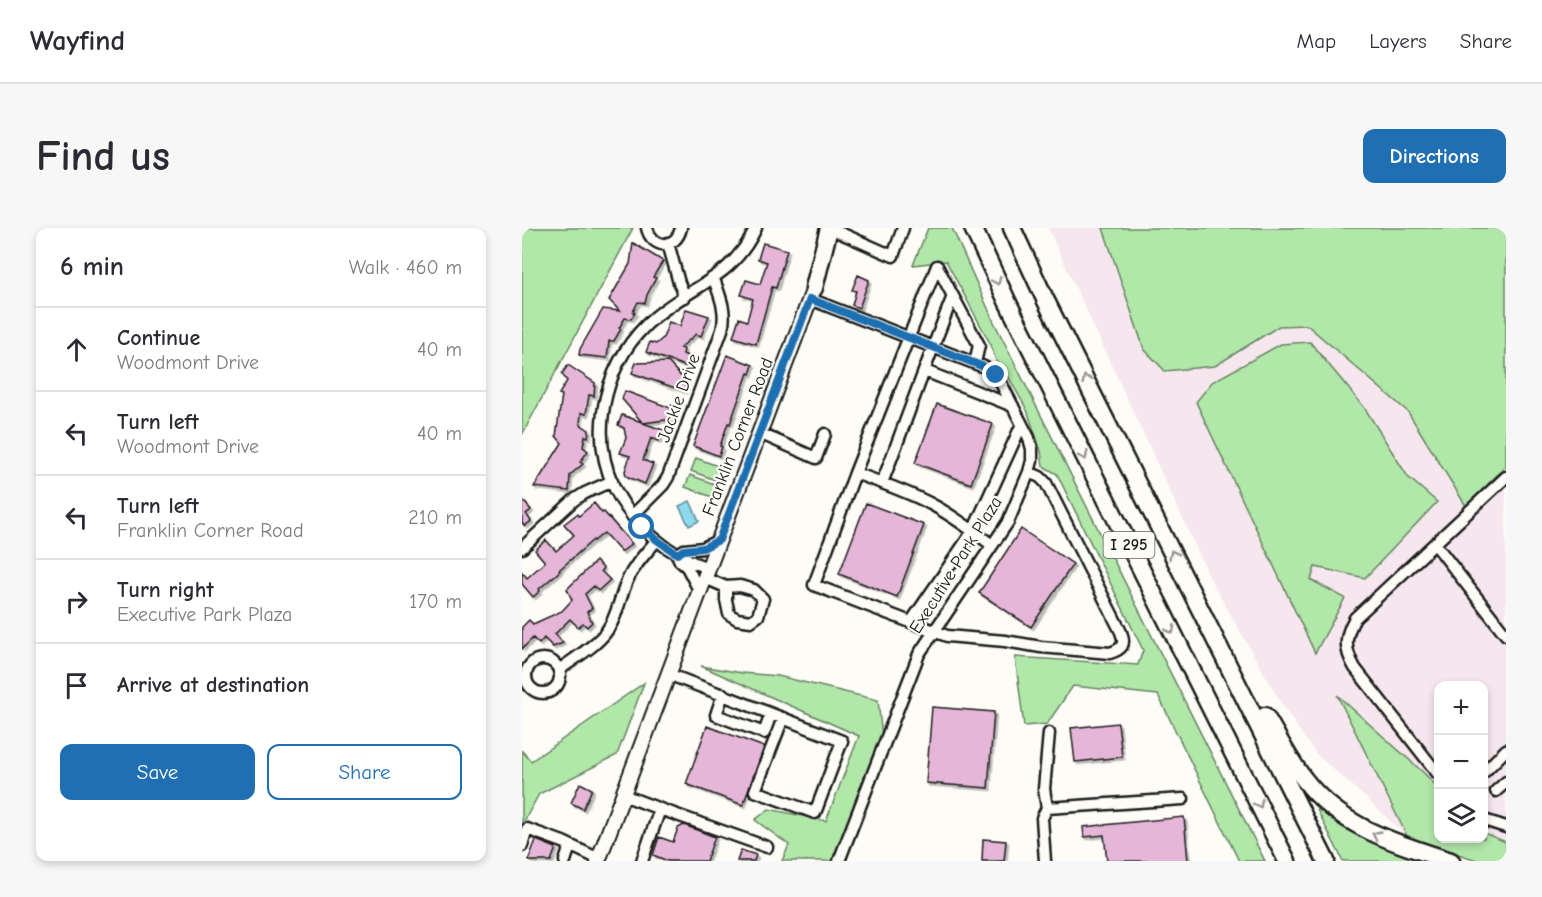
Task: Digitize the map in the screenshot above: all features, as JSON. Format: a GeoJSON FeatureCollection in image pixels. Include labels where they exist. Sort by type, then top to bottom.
{"type":"FeatureCollection","features":[{"type":"Feature","properties":{"kind":"highway","name":"I 295"},"geometry":{"type":"LineString","coordinates":[[973,228],[1012,313],[1287,861]]}},
{"type":"Feature","properties":{"kind":"highway","name":"I 295"},"geometry":{"type":"LineString","coordinates":[[1012,228],[1045,299],[1326,861]]}},
{"type":"Feature","properties":{"kind":"highway"},"geometry":{"type":"LineString","coordinates":[[812,293],[834,229]]}},
{"type":"Feature","properties":{"kind":"highway"},"geometry":{"type":"LineString","coordinates":[[1239,687],[1258,704],[1304,780],[1329,805],[1361,828],[1380,837],[1451,861]]}},
{"type":"Feature","properties":{"kind":"main road","name":"Franklin Corner Road"},"geometry":{"type":"LineString","coordinates":[[599,860],[812,293]]}},
{"type":"Feature","properties":{"kind":"street"},"geometry":{"type":"LineString","coordinates":[[647,228],[648,235],[657,243],[668,243],[678,237],[681,228]]}},
{"type":"Feature","properties":{"kind":"street"},"geometry":{"type":"LineString","coordinates":[[726,588],[657,540],[632,516],[612,481],[602,434],[605,399],[623,353],[644,327],[662,311],[714,279],[736,259],[756,228]]}},
{"type":"Feature","properties":{"kind":"street"},"geometry":{"type":"LineString","coordinates":[[834,229],[893,256],[903,228]]}},
{"type":"Feature","properties":{"kind":"street"},"geometry":{"type":"LineString","coordinates":[[668,243],[685,297]]}},
{"type":"Feature","properties":{"kind":"street"},"geometry":{"type":"LineString","coordinates":[[975,363],[979,345],[937,266],[855,473],[814,585],[946,636],[1005,641],[1041,647],[1110,653],[1118,651],[1124,639],[1121,632],[1046,483],[1029,472]]}},
{"type":"Feature","properties":{"kind":"street","name":"Jackie Drive"},"geometry":{"type":"LineString","coordinates":[[632,516],[668,477],[722,330],[723,305],[714,279]]}},
{"type":"Feature","properties":{"kind":"street","name":"Executive Park Plaza"},"geometry":{"type":"LineString","coordinates":[[812,293],[908,337],[984,367],[996,375],[1029,438],[1032,449],[1029,472],[1008,522],[920,654],[839,861]]}},
{"type":"Feature","properties":{"kind":"street"},"geometry":{"type":"LineString","coordinates":[[882,483],[925,371],[932,346],[953,296]]}},
{"type":"Feature","properties":{"kind":"street"},"geometry":{"type":"LineString","coordinates":[[925,371],[1013,406]]}},
{"type":"Feature","properties":{"kind":"street"},"geometry":{"type":"LineString","coordinates":[[911,622],[973,531],[1022,424]]}},
{"type":"Feature","properties":{"kind":"street"},"geometry":{"type":"LineString","coordinates":[[759,433],[816,458],[825,434]]}},
{"type":"Feature","properties":{"kind":"street"},"geometry":{"type":"LineString","coordinates":[[855,473],[930,504],[992,545]]}},
{"type":"Feature","properties":{"kind":"street"},"geometry":{"type":"LineString","coordinates":[[1434,769],[1355,668],[1346,648],[1349,628],[1355,618],[1506,477]]}},
{"type":"Feature","properties":{"kind":"street"},"geometry":{"type":"LineString","coordinates":[[522,548],[574,500],[585,492],[612,481]]}},
{"type":"Feature","properties":{"kind":"street"},"geometry":{"type":"LineString","coordinates":[[559,670],[605,633],[628,579],[657,540]]}},
{"type":"Feature","properties":{"kind":"street"},"geometry":{"type":"LineString","coordinates":[[677,554],[684,550],[703,548],[719,540]]}},
{"type":"Feature","properties":{"kind":"street"},"geometry":{"type":"LineString","coordinates":[[1435,544],[1506,635]]}},
{"type":"Feature","properties":{"kind":"street"},"geometry":{"type":"LineString","coordinates":[[677,554],[680,561],[687,567],[700,592]]}},
{"type":"Feature","properties":{"kind":"street"},"geometry":{"type":"LineString","coordinates":[[668,674],[723,694],[842,741],[815,813],[755,791],[783,718]]}},
{"type":"Feature","properties":{"kind":"street"},"geometry":{"type":"LineString","coordinates":[[723,694],[716,715],[764,733],[771,714]]}},
{"type":"Feature","properties":{"kind":"street"},"geometry":{"type":"LineString","coordinates":[[1045,861],[1042,818],[1047,808],[1044,789],[1049,733]]}},
{"type":"Feature","properties":{"kind":"street"},"geometry":{"type":"LineString","coordinates":[[1488,768],[1506,750]]}},
{"type":"Feature","properties":{"kind":"street"},"geometry":{"type":"LineString","coordinates":[[1496,791],[1506,782]]}},
{"type":"Feature","properties":{"kind":"street"},"geometry":{"type":"LineString","coordinates":[[623,795],[767,847]]}},
{"type":"Feature","properties":{"kind":"street"},"geometry":{"type":"LineString","coordinates":[[1047,808],[1183,799]]}},
{"type":"Feature","properties":{"kind":"street"},"geometry":{"type":"LineString","coordinates":[[642,861],[660,809]]}},
{"type":"Feature","properties":{"kind":"street"},"geometry":{"type":"LineString","coordinates":[[1488,821],[1506,827]]}},
{"type":"Feature","properties":{"kind":"street"},"geometry":{"type":"LineString","coordinates":[[522,846],[524,828],[599,860]]}},
{"type":"Feature","properties":{"kind":"street"},"geometry":{"type":"LineString","coordinates":[[565,861],[570,846]]}},
{"type":"Feature","properties":{"kind":"shaded area"},"geometry":{"type":"Polygon","coordinates":[[[1048,228],[1506,228],[1506,861],[1480,861],[1408,838],[1315,753],[1281,703],[1212,582],[1048,228]]]}},
{"type":"Feature","properties":{"kind":"green space"},"geometry":{"type":"Polygon","coordinates":[[[522,228],[633,228],[522,435],[522,228]]]}},
{"type":"Feature","properties":{"kind":"green space"},"geometry":{"type":"Polygon","coordinates":[[[928,228],[952,228],[994,322],[1265,861],[1239,861],[1158,695],[1073,686],[1047,724],[1024,726],[1015,657],[1138,665],[1143,650],[1057,474],[1043,466],[1041,451],[1027,410],[1009,378],[996,361],[991,345],[946,261],[913,265],[928,228]]]}},
{"type":"Feature","properties":{"kind":"green space"},"geometry":{"type":"Polygon","coordinates":[[[1103,228],[1506,228],[1506,466],[1466,506],[1408,412],[1307,325],[1279,326],[1215,366],[1165,371],[1144,349],[1103,228]]]}},
{"type":"Feature","properties":{"kind":"green space"},"geometry":{"type":"Polygon","coordinates":[[[1310,342],[1364,407],[1408,477],[1437,502],[1365,578],[1315,567],[1311,580],[1345,598],[1315,653],[1196,402],[1212,382],[1281,344],[1310,342]]]}},
{"type":"Feature","properties":{"kind":"green space"},"geometry":{"type":"Polygon","coordinates":[[[696,458],[723,468],[718,481],[691,471],[696,458]]]}},
{"type":"Feature","properties":{"kind":"green space"},"geometry":{"type":"Polygon","coordinates":[[[690,475],[717,485],[712,497],[685,487],[690,475]]]}},
{"type":"Feature","properties":{"kind":"green space"},"geometry":{"type":"Polygon","coordinates":[[[701,666],[778,676],[878,700],[883,747],[835,861],[782,861],[789,845],[755,820],[769,809],[826,821],[859,736],[701,666]]]}},
{"type":"Feature","properties":{"kind":"green space"},"geometry":{"type":"Polygon","coordinates":[[[644,683],[617,755],[539,794],[522,825],[522,751],[531,761],[644,683]]]}},
{"type":"Feature","properties":{"kind":"green space"},"geometry":{"type":"Polygon","coordinates":[[[1337,695],[1434,784],[1434,843],[1488,843],[1488,835],[1506,842],[1506,861],[1480,861],[1408,838],[1337,695]]]}},
{"type":"Feature","properties":{"kind":"green space"},"geometry":{"type":"Polygon","coordinates":[[[1310,796],[1358,834],[1429,861],[1343,861],[1310,796]]]}},
{"type":"Feature","properties":{"kind":"water"},"geometry":{"type":"Polygon","coordinates":[[[690,501],[699,521],[689,526],[679,506],[690,501]]]}},
{"type":"Feature","properties":{"kind":"building"},"geometry":{"type":"Polygon","coordinates":[[[633,243],[663,261],[653,277],[656,278],[645,303],[638,302],[631,319],[625,318],[614,341],[609,341],[607,358],[579,355],[580,349],[603,309],[620,311],[609,300],[630,264],[633,243]]]}},
{"type":"Feature","properties":{"kind":"building"},"geometry":{"type":"Polygon","coordinates":[[[763,243],[787,250],[776,288],[772,287],[756,344],[733,337],[739,318],[747,321],[753,299],[741,295],[746,280],[760,284],[767,262],[758,259],[763,243]]]}},
{"type":"Feature","properties":{"kind":"building"},"geometry":{"type":"Polygon","coordinates":[[[858,275],[869,280],[859,308],[852,305],[856,291],[852,290],[858,275]]]}},
{"type":"Feature","properties":{"kind":"building"},"geometry":{"type":"Polygon","coordinates":[[[686,309],[709,316],[701,336],[696,334],[680,348],[684,349],[683,354],[690,357],[687,367],[646,352],[650,342],[656,344],[663,338],[669,322],[680,326],[686,309]]]}},
{"type":"Feature","properties":{"kind":"building"},"geometry":{"type":"Polygon","coordinates":[[[727,355],[753,365],[730,424],[728,423],[719,456],[693,446],[727,355]]]}},
{"type":"Feature","properties":{"kind":"building"},"geometry":{"type":"Polygon","coordinates":[[[668,362],[687,383],[684,391],[632,373],[636,363],[668,362]]]}},
{"type":"Feature","properties":{"kind":"building"},"geometry":{"type":"Polygon","coordinates":[[[568,365],[595,383],[594,396],[589,395],[586,414],[581,413],[580,424],[589,430],[583,447],[588,451],[580,462],[583,464],[570,475],[569,491],[534,487],[562,443],[556,436],[562,395],[559,394],[567,381],[562,374],[568,365]]]}},
{"type":"Feature","properties":{"kind":"building"},"geometry":{"type":"Polygon","coordinates":[[[625,391],[676,410],[673,419],[643,423],[663,430],[659,441],[651,438],[643,460],[653,464],[645,484],[626,476],[625,471],[630,456],[620,453],[626,438],[624,428],[618,425],[622,415],[642,422],[622,399],[625,391]]]}},
{"type":"Feature","properties":{"kind":"building"},"geometry":{"type":"Polygon","coordinates":[[[937,404],[993,424],[971,484],[915,463],[937,404]]]}},
{"type":"Feature","properties":{"kind":"building"},"geometry":{"type":"Polygon","coordinates":[[[522,499],[531,510],[526,514],[531,521],[525,526],[522,523],[522,499]]]}},
{"type":"Feature","properties":{"kind":"building"},"geometry":{"type":"Polygon","coordinates":[[[594,503],[632,544],[621,552],[604,533],[559,570],[533,597],[522,584],[522,572],[527,578],[545,562],[535,550],[546,540],[556,551],[574,535],[564,524],[577,514],[579,516],[594,503]]]}},
{"type":"Feature","properties":{"kind":"building"},"geometry":{"type":"Polygon","coordinates":[[[866,503],[924,525],[897,597],[839,574],[866,503]]]}},
{"type":"Feature","properties":{"kind":"building"},"geometry":{"type":"Polygon","coordinates":[[[1021,529],[1073,564],[1031,627],[979,593],[1021,529]]]}},
{"type":"Feature","properties":{"kind":"building"},"geometry":{"type":"Polygon","coordinates":[[[596,561],[603,568],[601,571],[610,580],[598,591],[594,586],[585,594],[592,608],[587,612],[592,622],[587,627],[583,623],[578,627],[570,619],[555,634],[563,643],[553,647],[544,638],[539,644],[533,638],[522,649],[522,627],[529,620],[533,624],[562,611],[572,600],[567,589],[596,561]]]}},
{"type":"Feature","properties":{"kind":"building"},"geometry":{"type":"Polygon","coordinates":[[[932,707],[994,712],[988,788],[926,783],[932,707]]]}},
{"type":"Feature","properties":{"kind":"building"},"geometry":{"type":"Polygon","coordinates":[[[1118,723],[1122,757],[1075,762],[1071,728],[1118,723]]]}},
{"type":"Feature","properties":{"kind":"building"},"geometry":{"type":"Polygon","coordinates":[[[707,726],[764,747],[743,805],[686,784],[707,726]]]}},
{"type":"Feature","properties":{"kind":"building"},"geometry":{"type":"Polygon","coordinates":[[[580,783],[592,789],[583,809],[571,803],[580,783]]]}},
{"type":"Feature","properties":{"kind":"building"},"geometry":{"type":"Polygon","coordinates":[[[1184,817],[1188,861],[1107,861],[1104,835],[1084,837],[1083,827],[1184,817]]]}},
{"type":"Feature","properties":{"kind":"building"},"geometry":{"type":"Polygon","coordinates":[[[684,825],[715,837],[706,861],[668,861],[653,855],[659,837],[673,842],[678,828],[684,825]]]}},
{"type":"Feature","properties":{"kind":"building"},"geometry":{"type":"Polygon","coordinates":[[[983,839],[1006,841],[1004,861],[982,861],[983,839]]]}},
{"type":"Feature","properties":{"kind":"building"},"geometry":{"type":"Polygon","coordinates":[[[536,840],[556,848],[551,861],[528,861],[536,840]]]}},
{"type":"Feature","properties":{"kind":"building"},"geometry":{"type":"Polygon","coordinates":[[[741,850],[756,855],[754,861],[737,861],[741,850]]]}},
{"type":"Feature","properties":{"kind":"route"},"geometry":{"type":"LineString","coordinates":[[642,527],[677,554],[684,550],[703,548],[719,540],[810,299],[984,367],[996,375]]}}]}
